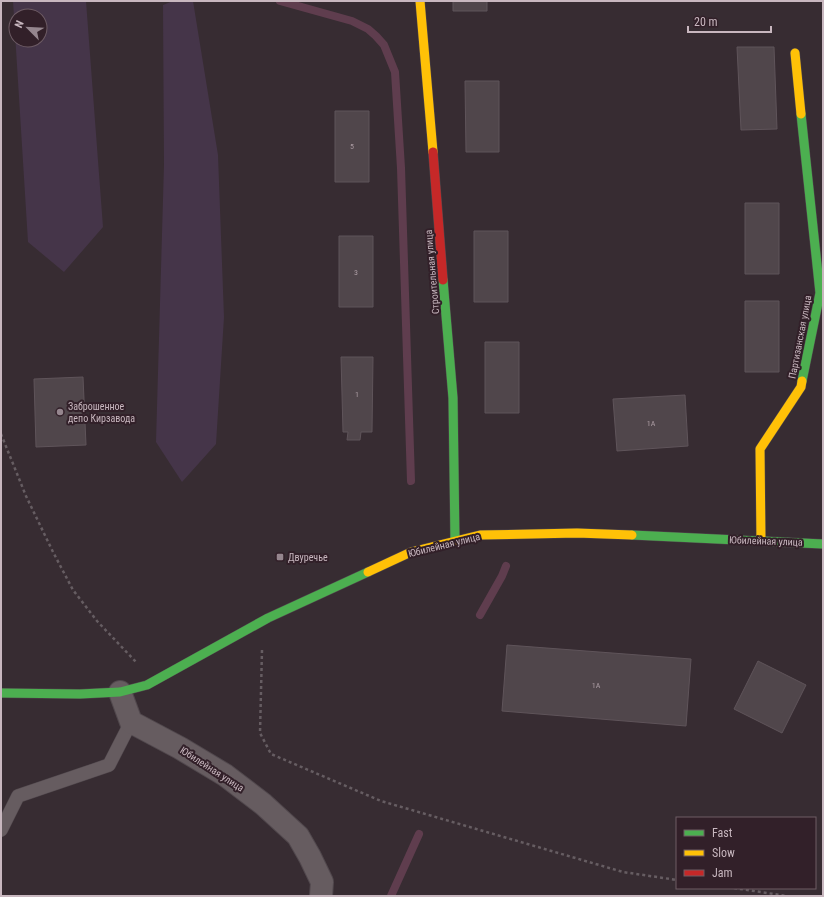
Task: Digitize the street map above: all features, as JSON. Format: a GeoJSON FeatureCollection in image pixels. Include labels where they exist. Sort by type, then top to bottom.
{"type":"FeatureCollection","features":[{"type":"Feature","properties":{"kind":"street","name":"Строительная улица"},"geometry":{"type":"LineString","coordinates":[[420,1],[453,398],[455,541]]}},
{"type":"Feature","properties":{"kind":"street","name":"Партизанская улица"},"geometry":{"type":"LineString","coordinates":[[761,541],[760,449],[801,387],[820,293],[795,53]]}},
{"type":"Feature","properties":{"kind":"street","name":"Юбилейная улица"},"geometry":{"type":"LineString","coordinates":[[1,693],[80,694],[120,692],[147,686],[268,618],[411,552],[480,535],[577,533],[823,544]]}},
{"type":"Feature","properties":{"kind":"street"},"geometry":{"type":"LineString","coordinates":[[120,692],[131,722]]}},
{"type":"Feature","properties":{"kind":"street","name":"Юбилейная улица"},"geometry":{"type":"LineString","coordinates":[[131,722],[180,748],[225,775],[263,804],[298,836],[322,882],[321,896]]}},
{"type":"Feature","properties":{"kind":"lane"},"geometry":{"type":"LineString","coordinates":[[1,830],[18,796],[109,765],[131,722]]}},
{"type":"Feature","properties":{"kind":"path"},"geometry":{"type":"LineString","coordinates":[[1,434],[26,496],[73,590],[97,621],[155,681]]}},
{"type":"Feature","properties":{"kind":"path"},"geometry":{"type":"LineString","coordinates":[[268,618],[262,646],[260,733],[271,754],[381,801],[623,872],[676,880]]}},
{"type":"Feature","properties":{"kind":"path"},"geometry":{"type":"LineString","coordinates":[[740,889],[786,896]]}},
{"type":"Feature","properties":{"kind":"shaded area"},"geometry":{"type":"Polygon","coordinates":[[[13,1],[86,1],[103,227],[64,272],[28,242],[16,48],[48,48],[48,8],[13,8],[13,1]]]}},
{"type":"Feature","properties":{"kind":"shaded area"},"geometry":{"type":"Polygon","coordinates":[[[173,1],[193,1],[218,155],[224,317],[216,444],[182,482],[156,442],[164,165],[163,5],[173,1]]]}},
{"type":"Feature","properties":{"kind":"building"},"geometry":{"type":"Polygon","coordinates":[[[453,1],[487,1],[487,11],[453,11],[453,1]]]}},
{"type":"Feature","properties":{"kind":"building"},"geometry":{"type":"Polygon","coordinates":[[[737,47],[774,47],[777,129],[741,130],[737,47]]]}},
{"type":"Feature","properties":{"kind":"building"},"geometry":{"type":"Polygon","coordinates":[[[465,81],[499,81],[499,152],[466,152],[465,81]]]}},
{"type":"Feature","properties":{"kind":"building"},"geometry":{"type":"Polygon","coordinates":[[[335,111],[369,111],[369,182],[335,182],[335,111]]]}},
{"type":"Feature","properties":{"kind":"building"},"geometry":{"type":"Polygon","coordinates":[[[745,203],[779,203],[779,274],[745,274],[745,203]]]}},
{"type":"Feature","properties":{"kind":"building"},"geometry":{"type":"Polygon","coordinates":[[[474,231],[508,231],[508,302],[474,302],[474,231]]]}},
{"type":"Feature","properties":{"kind":"building"},"geometry":{"type":"Polygon","coordinates":[[[339,236],[373,236],[373,307],[339,307],[339,236]]]}},
{"type":"Feature","properties":{"kind":"building"},"geometry":{"type":"Polygon","coordinates":[[[745,301],[779,301],[779,372],[745,372],[745,301]]]}},
{"type":"Feature","properties":{"kind":"building"},"geometry":{"type":"Polygon","coordinates":[[[485,342],[519,342],[519,413],[485,413],[485,342]]]}},
{"type":"Feature","properties":{"kind":"building"},"geometry":{"type":"Polygon","coordinates":[[[341,357],[373,357],[372,432],[361,432],[360,440],[347,440],[348,432],[343,432],[341,357]]]}},
{"type":"Feature","properties":{"kind":"building","name":"Заброшенное депо Кирзавода"},"geometry":{"type":"Polygon","coordinates":[[[83,377],[86,445],[36,447],[34,379],[83,377]]]}},
{"type":"Feature","properties":{"kind":"building"},"geometry":{"type":"Polygon","coordinates":[[[685,395],[688,446],[617,451],[613,399],[685,395]]]}},
{"type":"Feature","properties":{"kind":"building"},"geometry":{"type":"Polygon","coordinates":[[[507,645],[691,659],[686,726],[502,711],[507,645]]]}},
{"type":"Feature","properties":{"kind":"building"},"geometry":{"type":"Polygon","coordinates":[[[758,661],[806,685],[782,733],[734,709],[758,661]]]}},
{"type":"Feature","properties":{"kind":"waterway"},"geometry":{"type":"LineString","coordinates":[[280,1],[352,21],[368,29],[384,45],[395,72],[401,168],[411,481]]}},
{"type":"Feature","properties":{"kind":"waterway"},"geometry":{"type":"LineString","coordinates":[[480,615],[506,566]]}},
{"type":"Feature","properties":{"kind":"waterway"},"geometry":{"type":"LineString","coordinates":[[391,896],[419,834]]}},
{"type":"Feature","properties":{"kind":"traffic: fast"},"geometry":{"type":"LineString","coordinates":[[801,114],[820,293],[802,381]]}},
{"type":"Feature","properties":{"kind":"traffic: fast"},"geometry":{"type":"LineString","coordinates":[[443,280],[453,398],[455,541]]}},
{"type":"Feature","properties":{"kind":"traffic: fast"},"geometry":{"type":"LineString","coordinates":[[632,535],[823,544]]}},
{"type":"Feature","properties":{"kind":"traffic: fast"},"geometry":{"type":"LineString","coordinates":[[1,693],[80,694],[120,692],[147,685],[268,618],[368,572]]}},
{"type":"Feature","properties":{"kind":"traffic: slow"},"geometry":{"type":"LineString","coordinates":[[420,1],[433,152]]}},
{"type":"Feature","properties":{"kind":"traffic: slow"},"geometry":{"type":"LineString","coordinates":[[795,53],[801,114]]}},
{"type":"Feature","properties":{"kind":"traffic: slow"},"geometry":{"type":"LineString","coordinates":[[761,541],[760,449],[801,387],[802,381]]}},
{"type":"Feature","properties":{"kind":"traffic: slow"},"geometry":{"type":"LineString","coordinates":[[368,572],[411,552],[480,535],[577,533],[632,535]]}},
{"type":"Feature","properties":{"kind":"traffic: jam"},"geometry":{"type":"LineString","coordinates":[[433,152],[443,280]]}},
{"type":"Feature","properties":{"kind":"place","name":"Заброшенное депо Кирзавода"},"geometry":{"type":"Point","coordinates":[60,412]}},
{"type":"Feature","properties":{"kind":"place","name":"Двуречье"},"geometry":{"type":"Point","coordinates":[280,557]}}]}
